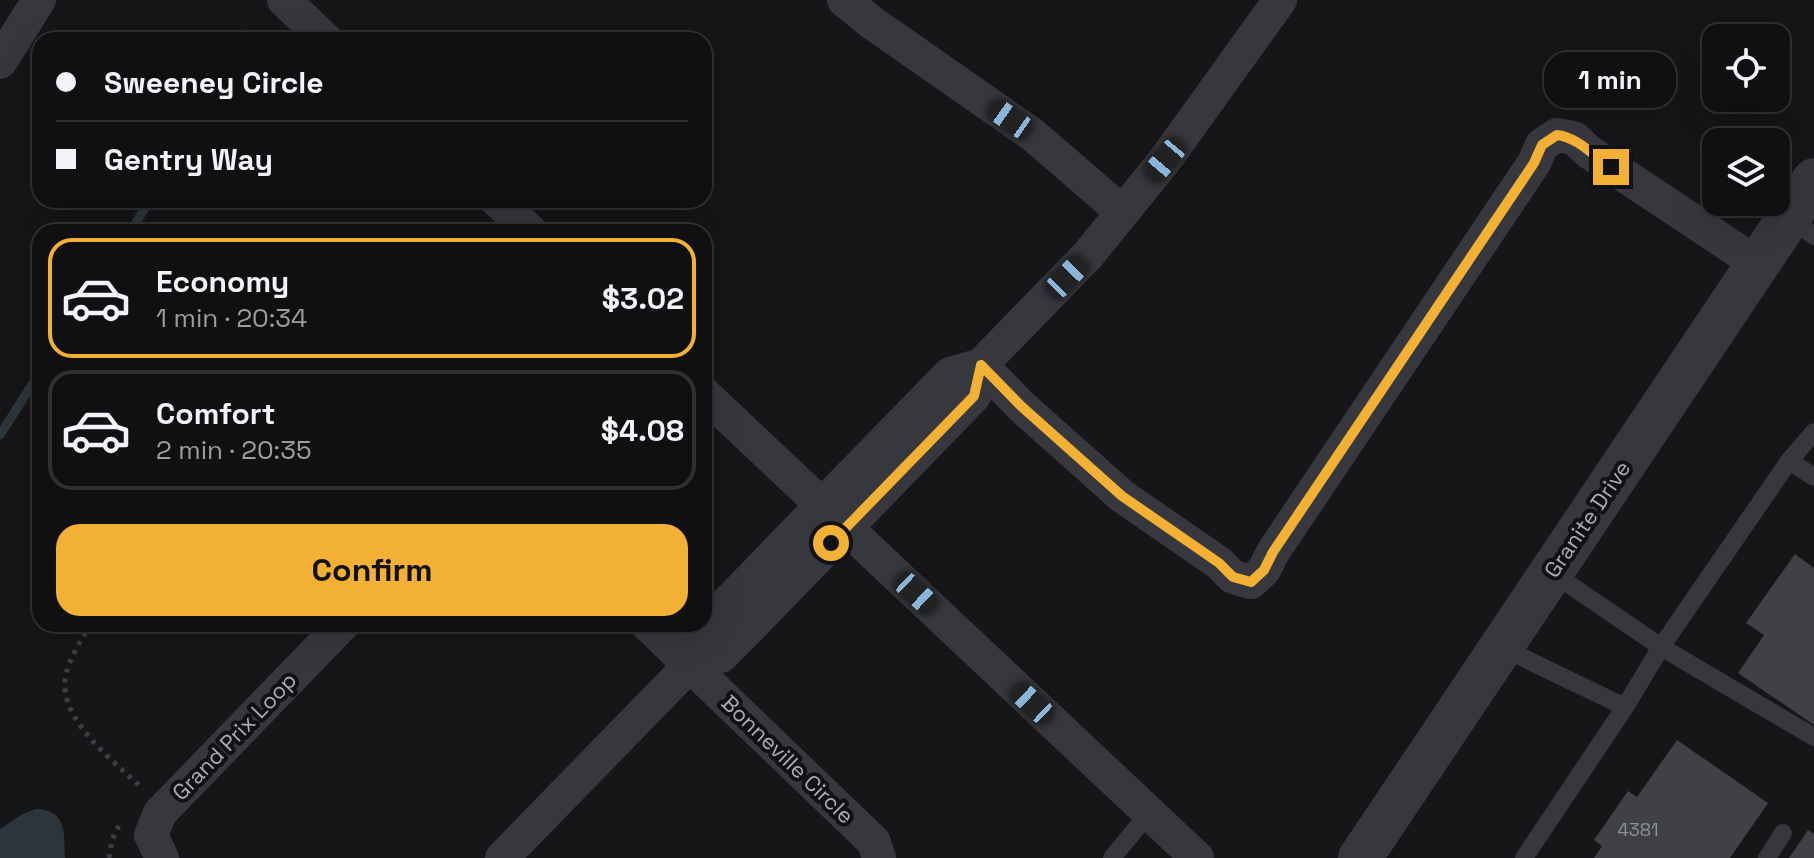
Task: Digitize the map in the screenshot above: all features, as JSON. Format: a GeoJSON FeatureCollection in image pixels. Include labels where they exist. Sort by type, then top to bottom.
{"type":"FeatureCollection","features":[{"type":"Feature","properties":{"kind":"street"},"geometry":{"type":"LineString","coordinates":[[0,62],[39,0]]}},
{"type":"Feature","properties":{"kind":"street"},"geometry":{"type":"LineString","coordinates":[[284,0],[318,32]]}},
{"type":"Feature","properties":{"kind":"street"},"geometry":{"type":"LineString","coordinates":[[844,0],[1033,135],[1121,211]]}},
{"type":"Feature","properties":{"kind":"street"},"geometry":{"type":"LineString","coordinates":[[712,621],[834,516],[950,374],[981,365],[1088,255],[1165,160],[1280,0]]}},
{"type":"Feature","properties":{"kind":"street"},"geometry":{"type":"LineString","coordinates":[[981,365],[1021,406],[1122,496],[1219,563],[1233,577],[1251,582],[1264,570],[1273,552],[1534,163],[1542,145],[1557,135],[1574,138],[1589,152],[1758,264]]}},
{"type":"Feature","properties":{"kind":"street","name":"Granite Drive"},"geometry":{"type":"LineString","coordinates":[[1360,858],[1758,264],[1802,226],[1814,180]]}},
{"type":"Feature","properties":{"kind":"street"},"geometry":{"type":"LineString","coordinates":[[506,208],[522,224]]}},
{"type":"Feature","properties":{"kind":"street"},"geometry":{"type":"LineString","coordinates":[[712,402],[1197,858]]}},
{"type":"Feature","properties":{"kind":"street","name":"Grand Prix Loop"},"geometry":{"type":"LineString","coordinates":[[162,858],[151,835],[160,813],[335,632]]}},
{"type":"Feature","properties":{"kind":"street"},"geometry":{"type":"LineString","coordinates":[[655,632],[690,665]]}},
{"type":"Feature","properties":{"kind":"street"},"geometry":{"type":"LineString","coordinates":[[502,858],[690,665],[699,632]]}},
{"type":"Feature","properties":{"kind":"street","name":"Bonneville Circle"},"geometry":{"type":"LineString","coordinates":[[690,665],[874,842],[879,858]]}},
{"type":"Feature","properties":{"kind":"lane"},"geometry":{"type":"LineString","coordinates":[[1524,858],[1625,707],[1661,647],[1789,461],[1814,432]]}},
{"type":"Feature","properties":{"kind":"lane"},"geometry":{"type":"LineString","coordinates":[[1789,461],[1814,477]]}},
{"type":"Feature","properties":{"kind":"lane"},"geometry":{"type":"LineString","coordinates":[[1551,572],[1661,647],[1814,737]]}},
{"type":"Feature","properties":{"kind":"lane"},"geometry":{"type":"LineString","coordinates":[[1501,647],[1625,707]]}},
{"type":"Feature","properties":{"kind":"lane"},"geometry":{"type":"LineString","coordinates":[[1112,858],[1149,813]]}},
{"type":"Feature","properties":{"kind":"lane"},"geometry":{"type":"LineString","coordinates":[[1767,858],[1783,833]]}},
{"type":"Feature","properties":{"kind":"path"},"geometry":{"type":"LineString","coordinates":[[85,632],[65,680],[67,704],[83,731],[148,795]]}},
{"type":"Feature","properties":{"kind":"path"},"geometry":{"type":"LineString","coordinates":[[109,858],[112,840],[122,817]]}},
{"type":"Feature","properties":{"kind":"shaded area"},"geometry":{"type":"Polygon","coordinates":[[[35,809],[53,813],[62,824],[65,858],[0,858],[0,829],[35,809]]]}},
{"type":"Feature","properties":{"kind":"building"},"geometry":{"type":"Polygon","coordinates":[[[1795,554],[1814,568],[1814,725],[1738,673],[1764,635],[1746,623],[1795,554]]]}},
{"type":"Feature","properties":{"kind":"building"},"geometry":{"type":"Polygon","coordinates":[[[1677,740],[1768,803],[1730,858],[1594,858],[1602,846],[1594,840],[1628,791],[1637,797],[1677,740]]]}},
{"type":"Feature","properties":{"kind":"building"},"geometry":{"type":"Polygon","coordinates":[[[1808,830],[1814,834],[1814,858],[1789,858],[1808,830]]]}},
{"type":"Feature","properties":{"kind":"waterway"},"geometry":{"type":"LineString","coordinates":[[135,224],[145,208]]}},
{"type":"Feature","properties":{"kind":"waterway"},"geometry":{"type":"LineString","coordinates":[[0,435],[32,385]]}},
{"type":"Feature","properties":{"kind":"route"},"geometry":{"type":"LineString","coordinates":[[831,543],[974,396],[981,365],[1021,406],[1122,496],[1219,563],[1233,577],[1251,582],[1264,570],[1273,552],[1534,163],[1542,145],[1557,135],[1574,138],[1611,167]]}}]}
